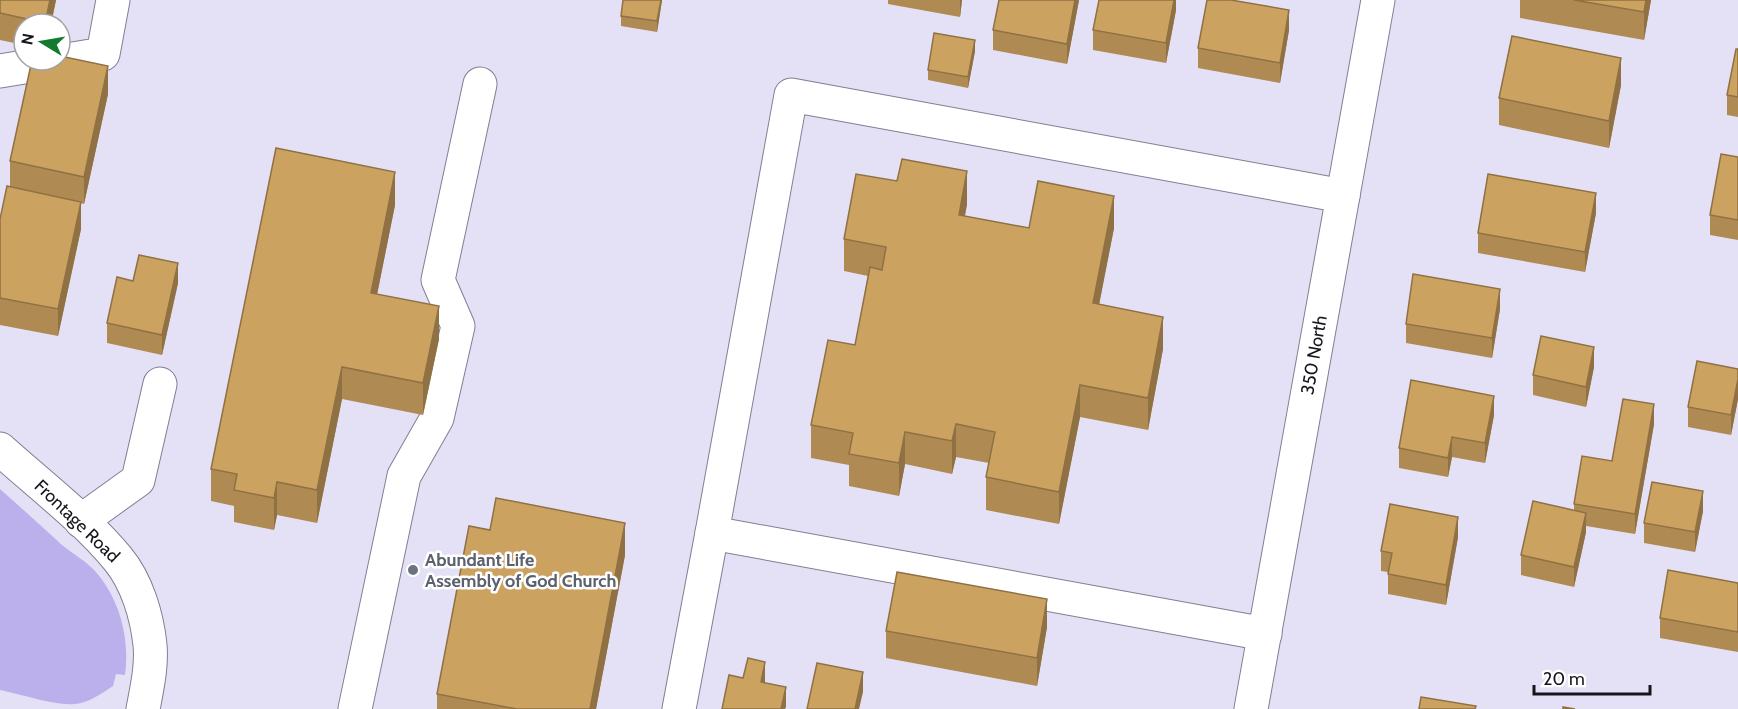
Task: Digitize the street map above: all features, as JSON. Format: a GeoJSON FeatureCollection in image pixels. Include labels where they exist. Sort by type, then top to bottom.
{"type":"FeatureCollection","features":[{"type":"Feature","properties":{"kind":"street"},"geometry":{"type":"LineString","coordinates":[[0,71],[103,54],[113,0]]}},
{"type":"Feature","properties":{"kind":"street","name":"350 North"},"geometry":{"type":"LineString","coordinates":[[1251,709],[1378,0]]}},
{"type":"Feature","properties":{"kind":"street"},"geometry":{"type":"LineString","coordinates":[[354,709],[404,476],[437,418],[458,326],[438,280],[480,84]]}},
{"type":"Feature","properties":{"kind":"street"},"geometry":{"type":"LineString","coordinates":[[678,709],[791,95],[1343,195]]}},
{"type":"Feature","properties":{"kind":"street"},"geometry":{"type":"LineString","coordinates":[[81,521],[138,480],[160,384]]}},
{"type":"Feature","properties":{"kind":"street","name":"Frontage Road"},"geometry":{"type":"LineString","coordinates":[[0,450],[81,521],[119,560],[131,580],[147,623],[150,647],[149,675],[143,709]]}},
{"type":"Feature","properties":{"kind":"street"},"geometry":{"type":"LineString","coordinates":[[712,533],[1265,634]]}},
{"type":"Feature","properties":{"kind":"shaded area"},"geometry":{"type":"Polygon","coordinates":[[[0,489],[62,545],[91,567],[104,582],[117,607],[126,648],[125,675],[116,674],[113,686],[90,700],[75,704],[58,703],[0,690],[0,489]]]}},
{"type":"Feature","properties":{"kind":"building"},"geometry":{"type":"Polygon","coordinates":[[[0,0],[50,0],[47,12],[12,12],[12,16],[0,13],[0,0]]]}},
{"type":"Feature","properties":{"kind":"building"},"geometry":{"type":"Polygon","coordinates":[[[623,0],[661,0],[657,21],[621,16],[623,0]]]}},
{"type":"Feature","properties":{"kind":"building"},"geometry":{"type":"Polygon","coordinates":[[[999,0],[1075,0],[1067,44],[993,30],[999,0]]]}},
{"type":"Feature","properties":{"kind":"building"},"geometry":{"type":"Polygon","coordinates":[[[1099,0],[1174,0],[1166,43],[1093,30],[1099,0]]]}},
{"type":"Feature","properties":{"kind":"building"},"geometry":{"type":"Polygon","coordinates":[[[1207,0],[1231,0],[1289,10],[1280,63],[1198,48],[1207,0]]]}},
{"type":"Feature","properties":{"kind":"building"},"geometry":{"type":"Polygon","coordinates":[[[1574,0],[1646,0],[1644,12],[1574,0]]]}},
{"type":"Feature","properties":{"kind":"building"},"geometry":{"type":"Polygon","coordinates":[[[934,33],[975,40],[968,77],[928,70],[934,33]]]}},
{"type":"Feature","properties":{"kind":"building"},"geometry":{"type":"Polygon","coordinates":[[[1512,36],[1621,58],[1609,121],[1499,98],[1512,36]]]}},
{"type":"Feature","properties":{"kind":"building"},"geometry":{"type":"Polygon","coordinates":[[[1736,49],[1738,49],[1738,97],[1727,95],[1736,49]]]}},
{"type":"Feature","properties":{"kind":"building"},"geometry":{"type":"Polygon","coordinates":[[[72,58],[108,66],[84,177],[10,161],[29,72],[72,72],[72,58]]]}},
{"type":"Feature","properties":{"kind":"building"},"geometry":{"type":"Polygon","coordinates":[[[276,148],[395,172],[371,293],[439,306],[423,383],[342,367],[317,490],[277,482],[274,498],[234,490],[237,474],[211,469],[276,148]]]}},
{"type":"Feature","properties":{"kind":"building"},"geometry":{"type":"Polygon","coordinates":[[[1721,154],[1738,157],[1738,220],[1710,215],[1721,154]]]}},
{"type":"Feature","properties":{"kind":"building"},"geometry":{"type":"Polygon","coordinates":[[[902,159],[967,171],[959,215],[1029,228],[1038,181],[1114,196],[1093,303],[1163,317],[1148,398],[1080,385],[1059,492],[986,477],[995,432],[956,424],[952,441],[905,432],[899,463],[849,454],[853,433],[811,425],[828,340],[855,345],[870,267],[882,270],[886,247],[844,239],[856,174],[897,181],[902,159]]]}},
{"type":"Feature","properties":{"kind":"building"},"geometry":{"type":"Polygon","coordinates":[[[1488,174],[1596,193],[1585,252],[1478,233],[1488,174]]]}},
{"type":"Feature","properties":{"kind":"building"},"geometry":{"type":"Polygon","coordinates":[[[7,186],[81,202],[58,309],[0,298],[0,219],[7,186]]]}},
{"type":"Feature","properties":{"kind":"building"},"geometry":{"type":"Polygon","coordinates":[[[139,255],[178,263],[162,335],[107,323],[117,277],[133,281],[139,255]]]}},
{"type":"Feature","properties":{"kind":"building"},"geometry":{"type":"Polygon","coordinates":[[[1413,274],[1500,289],[1492,338],[1406,324],[1413,274]]]}},
{"type":"Feature","properties":{"kind":"building"},"geometry":{"type":"Polygon","coordinates":[[[1541,336],[1594,347],[1586,387],[1533,375],[1541,336]]]}},
{"type":"Feature","properties":{"kind":"building"},"geometry":{"type":"Polygon","coordinates":[[[1697,361],[1738,369],[1731,415],[1688,407],[1697,361]]]}},
{"type":"Feature","properties":{"kind":"building"},"geometry":{"type":"Polygon","coordinates":[[[1411,380],[1494,396],[1485,443],[1452,437],[1448,458],[1399,448],[1411,380]]]}},
{"type":"Feature","properties":{"kind":"building"},"geometry":{"type":"Polygon","coordinates":[[[1623,399],[1654,404],[1635,514],[1574,504],[1582,456],[1612,461],[1623,399]]]}},
{"type":"Feature","properties":{"kind":"building"},"geometry":{"type":"Polygon","coordinates":[[[1652,482],[1703,491],[1695,532],[1644,523],[1652,482]]]}},
{"type":"Feature","properties":{"kind":"building"},"geometry":{"type":"Polygon","coordinates":[[[496,498],[625,523],[590,709],[517,709],[437,694],[469,526],[490,530],[496,498]]]}},
{"type":"Feature","properties":{"kind":"building"},"geometry":{"type":"Polygon","coordinates":[[[1533,501],[1586,513],[1574,567],[1521,555],[1533,501]]]}},
{"type":"Feature","properties":{"kind":"building"},"geometry":{"type":"Polygon","coordinates":[[[1390,504],[1458,517],[1446,585],[1388,574],[1392,553],[1381,551],[1390,504]]]}},
{"type":"Feature","properties":{"kind":"building"},"geometry":{"type":"Polygon","coordinates":[[[1668,570],[1738,583],[1738,632],[1660,618],[1668,570]]]}},
{"type":"Feature","properties":{"kind":"building"},"geometry":{"type":"Polygon","coordinates":[[[897,572],[1047,599],[1037,658],[886,631],[897,572]]]}},
{"type":"Feature","properties":{"kind":"building"},"geometry":{"type":"Polygon","coordinates":[[[748,658],[765,662],[761,682],[786,687],[781,709],[722,709],[729,675],[743,678],[748,658]]]}},
{"type":"Feature","properties":{"kind":"building"},"geometry":{"type":"Polygon","coordinates":[[[817,663],[863,672],[855,709],[807,709],[817,663]]]}},
{"type":"Feature","properties":{"kind":"building"},"geometry":{"type":"Polygon","coordinates":[[[1421,697],[1476,706],[1475,709],[1419,709],[1421,697]]]}},
{"type":"Feature","properties":{"kind":"place","name":"Abundant Life Assembly of God Church"},"geometry":{"type":"Point","coordinates":[413,570]}}]}
